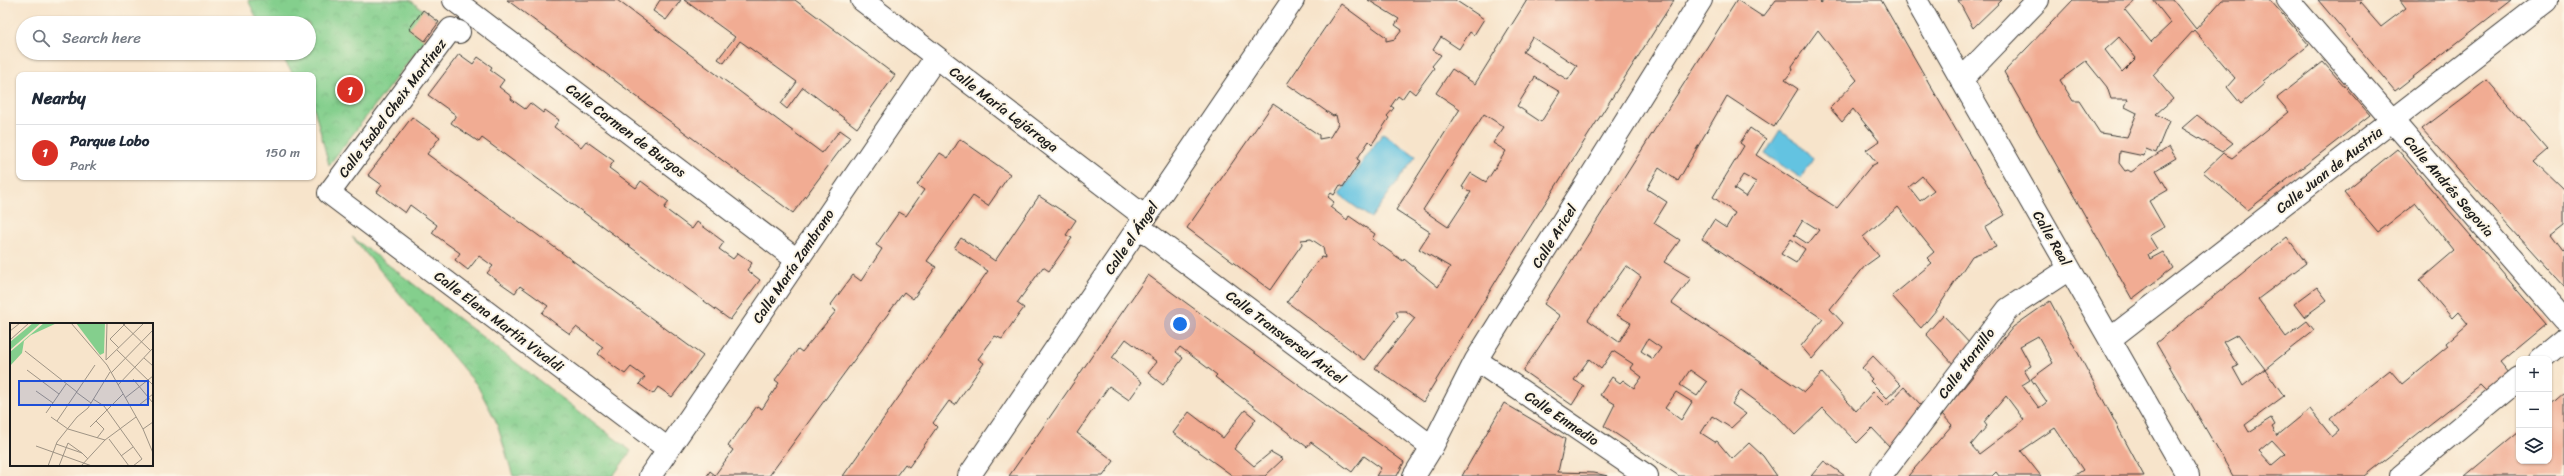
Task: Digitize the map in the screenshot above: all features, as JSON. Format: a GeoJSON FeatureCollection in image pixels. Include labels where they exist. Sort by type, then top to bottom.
{"type":"FeatureCollection","features":[{"type":"Feature","properties":{"kind":"street","name":"Calle Carmen de Burgos"},"geometry":{"type":"LineString","coordinates":[[454,0],[797,260]]}},
{"type":"Feature","properties":{"kind":"street","name":"Calle María Lejárraga"},"geometry":{"type":"LineString","coordinates":[[862,0],[936,57],[1142,222]]}},
{"type":"Feature","properties":{"kind":"street","name":"Calle el Ángel"},"geometry":{"type":"LineString","coordinates":[[969,476],[1293,0]]}},
{"type":"Feature","properties":{"kind":"street","name":"Calle Aricel"},"geometry":{"type":"LineString","coordinates":[[1414,476],[1432,447],[1476,360],[1701,0]]}},
{"type":"Feature","properties":{"kind":"street","name":"Calle Real"},"geometry":{"type":"LineString","coordinates":[[1916,0],[2188,476]]}},
{"type":"Feature","properties":{"kind":"street"},"geometry":{"type":"LineString","coordinates":[[1962,79],[2038,0]]}},
{"type":"Feature","properties":{"kind":"street","name":"Calle Andrés Segovia"},"geometry":{"type":"LineString","coordinates":[[2288,0],[2564,319]]}},
{"type":"Feature","properties":{"kind":"street","name":"Calle Juan de Austria"},"geometry":{"type":"LineString","coordinates":[[2110,339],[2393,121],[2547,0]]}},
{"type":"Feature","properties":{"kind":"street","name":"Calle Isabel Cheix Martínez"},"geometry":{"type":"LineString","coordinates":[[329,193],[451,29],[459,32]]}},
{"type":"Feature","properties":{"kind":"street","name":"Calle María Zambrano"},"geometry":{"type":"LineString","coordinates":[[650,476],[936,57]]}},
{"type":"Feature","properties":{"kind":"street","name":"Calle Elena Martín Vivaldi"},"geometry":{"type":"LineString","coordinates":[[329,193],[668,449]]}},
{"type":"Feature","properties":{"kind":"street","name":"Calle Transversal Aricel"},"geometry":{"type":"LineString","coordinates":[[1142,222],[1432,447]]}},
{"type":"Feature","properties":{"kind":"street","name":"Calle Hornillo"},"geometry":{"type":"LineString","coordinates":[[1881,476],[2008,310],[2069,269]]}},
{"type":"Feature","properties":{"kind":"street"},"geometry":{"type":"LineString","coordinates":[[2545,356],[2564,340]]}},
{"type":"Feature","properties":{"kind":"street","name":"Calle Enmedio"},"geometry":{"type":"LineString","coordinates":[[1476,360],[1647,476]]}},
{"type":"Feature","properties":{"kind":"street"},"geometry":{"type":"LineString","coordinates":[[2401,476],[2516,380]]}},
{"type":"Feature","properties":{"kind":"green space"},"geometry":{"type":"Polygon","coordinates":[[[248,0],[410,0],[439,22],[329,165],[316,115],[316,72],[292,72],[284,60],[316,60],[316,16],[256,16],[248,0]]]}},
{"type":"Feature","properties":{"kind":"green space"},"geometry":{"type":"Polygon","coordinates":[[[352,237],[631,451],[613,476],[513,476],[496,421],[477,385],[352,237]]]}},
{"type":"Feature","properties":{"kind":"water"},"geometry":{"type":"Polygon","coordinates":[[[1780,130],[1799,143],[1813,159],[1801,178],[1765,154],[1780,130]]]}},
{"type":"Feature","properties":{"kind":"water"},"geometry":{"type":"Polygon","coordinates":[[[1383,133],[1416,156],[1371,218],[1339,195],[1383,133]]]}},
{"type":"Feature","properties":{"kind":"building"},"geometry":{"type":"Polygon","coordinates":[[[507,0],[617,0],[822,153],[840,130],[850,137],[793,213],[507,0]]]}},
{"type":"Feature","properties":{"kind":"building"},"geometry":{"type":"Polygon","coordinates":[[[660,0],[681,0],[666,20],[653,11],[660,0]]]}},
{"type":"Feature","properties":{"kind":"building"},"geometry":{"type":"Polygon","coordinates":[[[684,0],[795,0],[895,75],[857,128],[803,87],[787,109],[781,104],[797,82],[740,41],[724,63],[718,59],[735,37],[684,0]]]}},
{"type":"Feature","properties":{"kind":"building"},"geometry":{"type":"Polygon","coordinates":[[[1368,0],[1455,0],[1484,19],[1474,35],[1470,32],[1459,49],[1441,37],[1433,50],[1441,55],[1432,66],[1434,68],[1415,94],[1409,89],[1402,99],[1398,96],[1391,106],[1394,108],[1387,116],[1389,118],[1372,144],[1369,141],[1357,159],[1360,161],[1343,187],[1340,185],[1334,195],[1331,193],[1328,197],[1334,202],[1330,207],[1347,220],[1349,216],[1375,234],[1372,239],[1403,261],[1404,259],[1438,287],[1450,267],[1419,249],[1430,232],[1396,210],[1460,109],[1436,93],[1452,69],[1475,84],[1527,0],[1674,0],[1502,271],[1423,402],[1375,368],[1415,318],[1406,311],[1396,311],[1398,316],[1364,360],[1287,302],[1321,257],[1325,258],[1323,247],[1311,239],[1301,240],[1302,244],[1270,290],[1187,228],[1273,104],[1319,135],[1319,139],[1330,137],[1338,124],[1336,115],[1333,116],[1287,84],[1341,4],[1386,37],[1386,41],[1395,39],[1402,30],[1395,25],[1399,19],[1368,0]],[[1532,37],[1523,52],[1568,80],[1577,66],[1532,37]],[[1535,77],[1517,106],[1541,122],[1560,92],[1535,77]],[[1484,114],[1423,210],[1448,227],[1471,192],[1462,187],[1471,173],[1486,182],[1506,151],[1493,143],[1504,127],[1484,114]]]}},
{"type":"Feature","properties":{"kind":"building"},"geometry":{"type":"Polygon","coordinates":[[[1737,0],[1763,17],[1776,0],[1818,0],[1821,3],[1825,0],[1881,0],[2005,215],[1985,227],[1996,247],[1972,256],[1937,309],[1921,328],[1892,296],[1932,263],[1927,258],[1934,252],[1898,207],[1863,237],[1879,256],[1865,266],[1830,309],[1843,323],[1812,359],[1801,346],[1823,319],[1702,239],[1714,220],[1726,228],[1735,213],[1713,197],[1744,146],[1740,143],[1750,128],[1766,139],[1756,155],[1837,208],[1871,166],[1877,163],[1866,150],[1879,141],[1853,109],[1842,122],[1830,108],[1857,80],[1818,30],[1792,66],[1793,70],[1785,80],[1798,89],[1774,127],[1727,96],[1678,181],[1659,168],[1647,189],[1667,202],[1654,223],[1680,240],[1664,262],[1691,278],[1672,303],[1804,392],[1822,373],[1856,411],[1873,392],[1887,406],[1904,387],[1922,406],[1890,447],[1872,428],[1857,443],[1823,408],[1795,435],[1779,418],[1741,390],[1732,404],[1746,414],[1731,428],[1712,416],[1701,433],[1715,442],[1717,441],[1732,459],[1749,443],[1763,456],[1777,476],[1679,476],[1604,426],[1615,404],[1600,395],[1612,377],[1620,383],[1623,380],[1634,388],[1642,377],[1630,368],[1633,364],[1613,351],[1601,369],[1589,359],[1574,380],[1584,386],[1572,405],[1523,371],[1560,316],[1544,304],[1737,0]],[[1743,175],[1734,189],[1746,197],[1756,182],[1743,175]],[[1922,176],[1909,187],[1920,201],[1934,190],[1922,176]],[[1803,220],[1794,235],[1808,244],[1819,230],[1803,220]],[[1791,239],[1781,254],[1796,263],[1805,249],[1791,239]],[[1626,266],[1588,320],[1619,342],[1631,323],[1617,315],[1641,277],[1626,266]],[[1648,339],[1641,351],[1653,359],[1661,348],[1648,339]],[[1690,370],[1680,385],[1697,396],[1707,382],[1690,370]],[[1676,392],[1665,408],[1681,420],[1692,402],[1676,392]]]}},
{"type":"Feature","properties":{"kind":"building"},"geometry":{"type":"Polygon","coordinates":[[[1958,0],[2002,0],[1973,28],[1958,0]]]}},
{"type":"Feature","properties":{"kind":"building"},"geometry":{"type":"Polygon","coordinates":[[[2073,0],[2136,0],[2125,10],[2151,42],[2171,23],[2153,0],[2173,0],[2196,29],[2222,0],[2270,0],[2309,45],[2263,81],[2265,83],[2241,104],[2227,87],[2235,78],[2194,30],[2153,75],[2173,99],[2156,114],[2169,121],[2156,153],[2146,149],[2144,156],[2120,151],[2119,163],[2125,171],[2128,170],[2131,172],[2169,147],[2176,158],[2156,170],[2168,190],[2149,201],[2164,227],[2149,236],[2157,249],[2148,254],[2150,259],[2163,252],[2173,268],[2132,299],[2004,72],[2073,0]],[[2119,37],[2105,50],[2122,72],[2136,58],[2119,37]],[[2086,61],[2060,80],[2073,101],[2079,101],[2100,133],[2127,137],[2137,113],[2125,107],[2128,99],[2111,99],[2107,87],[2086,61]]]}},
{"type":"Feature","properties":{"kind":"building"},"geometry":{"type":"Polygon","coordinates":[[[2318,0],[2363,0],[2360,3],[2381,27],[2406,8],[2400,0],[2512,0],[2395,91],[2318,0]]]}},
{"type":"Feature","properties":{"kind":"building"},"geometry":{"type":"Polygon","coordinates":[[[423,10],[439,22],[425,41],[409,29],[423,10]]]}},
{"type":"Feature","properties":{"kind":"building"},"geometry":{"type":"Polygon","coordinates":[[[459,54],[473,64],[478,57],[492,67],[490,70],[504,80],[499,87],[512,97],[511,99],[525,109],[530,103],[543,113],[545,110],[559,120],[554,127],[581,147],[586,141],[614,161],[609,168],[636,188],[641,181],[669,202],[664,208],[692,229],[697,222],[724,242],[719,249],[733,259],[738,253],[752,263],[747,270],[760,280],[730,320],[482,138],[479,142],[451,123],[456,115],[428,95],[459,54]]]}},
{"type":"Feature","properties":{"kind":"building"},"geometry":{"type":"Polygon","coordinates":[[[2323,62],[2370,115],[2248,210],[2203,172],[2223,153],[2232,158],[2289,112],[2277,98],[2323,62]]]}},
{"type":"Feature","properties":{"kind":"building"},"geometry":{"type":"Polygon","coordinates":[[[2487,80],[2548,150],[2534,162],[2564,191],[2564,224],[2550,235],[2562,251],[2564,249],[2564,287],[2422,129],[2487,80]]]}},
{"type":"Feature","properties":{"kind":"building"},"geometry":{"type":"Polygon","coordinates":[[[2197,115],[2233,143],[2222,152],[2182,128],[2197,115]]]}},
{"type":"Feature","properties":{"kind":"building"},"geometry":{"type":"Polygon","coordinates":[[[412,117],[440,137],[427,154],[703,356],[672,397],[658,387],[653,394],[639,384],[645,377],[631,367],[625,374],[612,365],[598,354],[603,347],[576,327],[570,334],[556,324],[542,313],[548,306],[520,286],[515,293],[502,284],[487,273],[493,266],[479,256],[468,270],[455,260],[460,253],[432,233],[437,225],[410,205],[405,213],[377,192],[382,185],[368,175],[412,117]]]}},
{"type":"Feature","properties":{"kind":"building"},"geometry":{"type":"Polygon","coordinates":[[[960,139],[1010,174],[988,206],[973,196],[927,261],[936,267],[913,299],[904,292],[769,476],[707,476],[710,471],[715,475],[733,450],[728,446],[757,406],[762,409],[779,383],[775,380],[798,349],[802,352],[836,311],[830,306],[853,275],[861,281],[882,249],[876,245],[899,212],[906,216],[924,190],[917,185],[940,153],[948,158],[960,139]]]}},
{"type":"Feature","properties":{"kind":"building"},"geometry":{"type":"Polygon","coordinates":[[[2397,149],[2546,324],[2500,362],[2509,373],[2487,392],[2480,385],[2364,476],[2233,476],[2156,343],[2287,237],[2306,263],[2258,299],[2286,337],[2307,321],[2314,330],[2265,369],[2284,396],[2245,425],[2249,432],[2271,418],[2275,425],[2272,427],[2277,436],[2310,409],[2332,437],[2339,431],[2330,419],[2367,388],[2390,370],[2402,384],[2448,346],[2446,343],[2468,324],[2458,312],[2452,318],[2420,280],[2454,251],[2416,203],[2378,232],[2344,192],[2397,149]],[[2238,334],[2223,342],[2238,366],[2233,368],[2243,386],[2265,369],[2238,334]],[[2272,440],[2259,451],[2272,465],[2285,454],[2272,440]]]}},
{"type":"Feature","properties":{"kind":"building"},"geometry":{"type":"Polygon","coordinates":[[[1039,196],[1076,220],[1066,235],[1072,238],[1049,271],[1043,267],[1017,303],[1024,308],[1002,339],[995,336],[978,359],[984,363],[955,405],[949,401],[933,423],[937,427],[909,467],[905,464],[896,476],[843,476],[988,271],[954,248],[961,238],[995,261],[1039,196]]]}},
{"type":"Feature","properties":{"kind":"building"},"geometry":{"type":"Polygon","coordinates":[[[1148,275],[1404,462],[1397,476],[1376,476],[1381,468],[1364,456],[1352,472],[1311,442],[1307,447],[1215,377],[1217,375],[1180,347],[1176,352],[1183,358],[1163,385],[1148,373],[1157,362],[1126,339],[1112,358],[1142,382],[1129,400],[1109,386],[1077,433],[1114,461],[1103,476],[1009,476],[1148,275]]]}},
{"type":"Feature","properties":{"kind":"building"},"geometry":{"type":"Polygon","coordinates":[[[2317,287],[2327,300],[2304,317],[2294,304],[2317,287]]]}},
{"type":"Feature","properties":{"kind":"building"},"geometry":{"type":"Polygon","coordinates":[[[2050,301],[2144,476],[2074,476],[2083,470],[2055,428],[2021,451],[2041,476],[1999,476],[1996,472],[1992,476],[1908,476],[1952,425],[1942,414],[2013,327],[2050,301]],[[2038,336],[2020,346],[2031,366],[2024,370],[2030,380],[2022,385],[2039,408],[2047,402],[2031,379],[2053,363],[2038,336]],[[2006,396],[1984,422],[1987,426],[1971,445],[1979,454],[2024,420],[2006,396]]]}},
{"type":"Feature","properties":{"kind":"building"},"geometry":{"type":"Polygon","coordinates":[[[1943,315],[1972,346],[1955,366],[1926,334],[1943,315]]]}},
{"type":"Feature","properties":{"kind":"building"},"geometry":{"type":"Polygon","coordinates":[[[1873,356],[1901,385],[1887,398],[1870,381],[1872,379],[1862,368],[1873,356]]]}},
{"type":"Feature","properties":{"kind":"building"},"geometry":{"type":"Polygon","coordinates":[[[2564,393],[2564,476],[2465,476],[2516,434],[2516,464],[2552,464],[2552,403],[2564,393]]]}},
{"type":"Feature","properties":{"kind":"building"},"geometry":{"type":"Polygon","coordinates":[[[1504,403],[1565,439],[1558,472],[1594,473],[1608,476],[1462,476],[1504,403]]]}},
{"type":"Feature","properties":{"kind":"building"},"geometry":{"type":"Polygon","coordinates":[[[1245,410],[1256,419],[1234,449],[1254,466],[1271,452],[1283,459],[1265,476],[1233,476],[1173,433],[1189,412],[1223,438],[1245,410]]]}},
{"type":"Feature","properties":{"kind":"building"},"geometry":{"type":"Polygon","coordinates":[[[1824,461],[1845,476],[1811,476],[1824,461]]]}},
{"type":"Feature","properties":{"kind":"place","name":"Parque Lobo"},"geometry":{"type":"Point","coordinates":[350,90]}}]}
